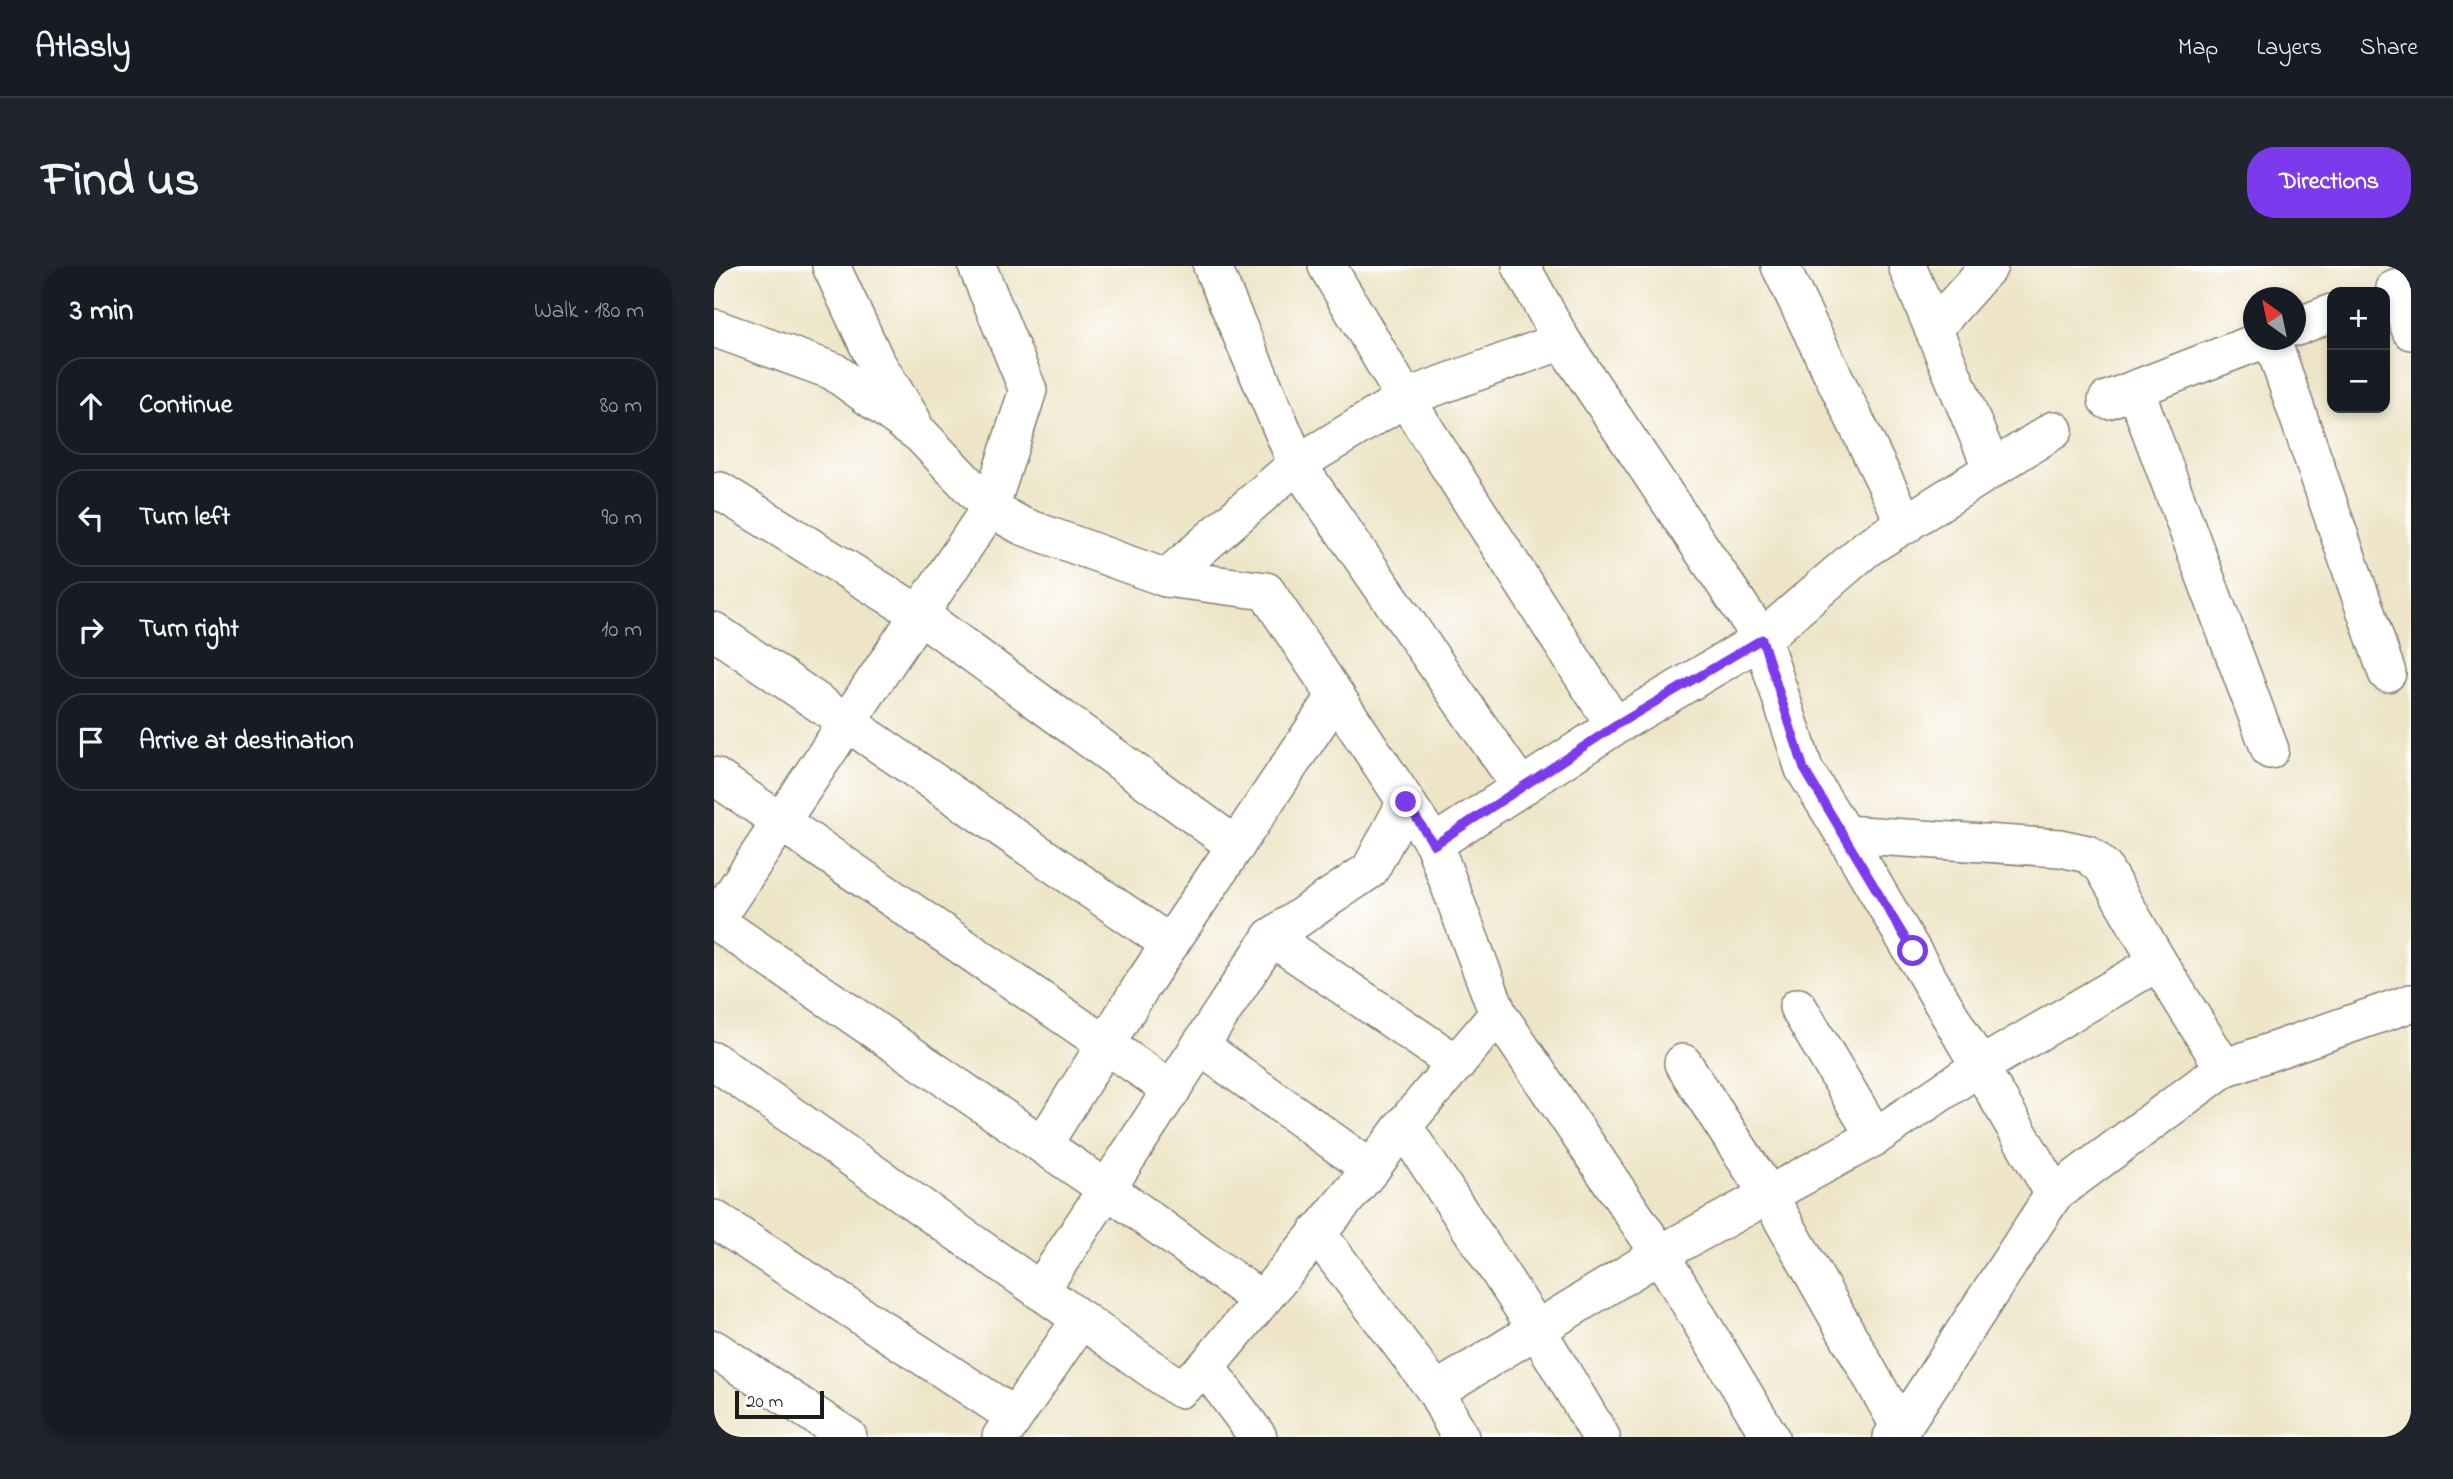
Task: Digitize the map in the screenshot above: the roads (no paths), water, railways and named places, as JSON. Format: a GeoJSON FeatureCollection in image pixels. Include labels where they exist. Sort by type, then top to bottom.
{"type":"FeatureCollection","features":[{"type":"Feature","properties":{"kind":"street"},"geometry":{"type":"LineString","coordinates":[[831,266],[876,362],[921,435]]}},
{"type":"Feature","properties":{"kind":"street"},"geometry":{"type":"LineString","coordinates":[[976,266],[1028,390],[990,508],[781,821],[719,905],[1043,1145],[1261,1300]]}},
{"type":"Feature","properties":{"kind":"street"},"geometry":{"type":"LineString","coordinates":[[1212,266],[1297,464],[1521,788]]}},
{"type":"Feature","properties":{"kind":"street"},"geometry":{"type":"LineString","coordinates":[[1328,266],[1405,398],[1615,726]]}},
{"type":"Feature","properties":{"kind":"street"},"geometry":{"type":"LineString","coordinates":[[1521,266],[1562,341],[1762,639],[1804,769],[2054,1194]]}},
{"type":"Feature","properties":{"kind":"street"},"geometry":{"type":"LineString","coordinates":[[1780,266],[1906,525]]}},
{"type":"Feature","properties":{"kind":"street"},"geometry":{"type":"LineString","coordinates":[[1907,266],[1992,469]]}},
{"type":"Feature","properties":{"kind":"street"},"geometry":{"type":"LineString","coordinates":[[1933,329],[1989,266]]}},
{"type":"Feature","properties":{"kind":"street"},"geometry":{"type":"LineString","coordinates":[[2397,288],[2411,331]]}},
{"type":"Feature","properties":{"kind":"street"},"geometry":{"type":"LineString","coordinates":[[2306,323],[2327,315]]}},
{"type":"Feature","properties":{"kind":"street"},"geometry":{"type":"LineString","coordinates":[[714,328],[833,371],[921,435],[990,508],[1022,526],[1166,578],[1266,591],[1434,845],[1498,1014],[1660,1254],[1770,1437]]}},
{"type":"Feature","properties":{"kind":"street"},"geometry":{"type":"LineString","coordinates":[[1166,578],[1297,464],[1405,398],[1562,341]]}},
{"type":"Feature","properties":{"kind":"street"},"geometry":{"type":"LineString","coordinates":[[2243,348],[2121,394],[2270,750]]}},
{"type":"Feature","properties":{"kind":"street"},"geometry":{"type":"LineString","coordinates":[[2275,350],[2388,673]]}},
{"type":"Feature","properties":{"kind":"street"},"geometry":{"type":"LineString","coordinates":[[1434,845],[1615,726],[1762,639],[1867,548],[2054,430]]}},
{"type":"Feature","properties":{"kind":"street"},"geometry":{"type":"LineString","coordinates":[[720,491],[919,614],[1236,846]]}},
{"type":"Feature","properties":{"kind":"street"},"geometry":{"type":"LineString","coordinates":[[714,631],[1170,944]]}},
{"type":"Feature","properties":{"kind":"street"},"geometry":{"type":"LineString","coordinates":[[1043,1145],[1170,944],[1336,695]]}},
{"type":"Feature","properties":{"kind":"street"},"geometry":{"type":"LineString","coordinates":[[714,776],[1172,1090]]}},
{"type":"Feature","properties":{"kind":"street"},"geometry":{"type":"LineString","coordinates":[[1040,1291],[1271,937],[1370,870],[1406,802]]}},
{"type":"Feature","properties":{"kind":"street"},"geometry":{"type":"LineString","coordinates":[[1844,834],[2060,848],[2088,854],[2103,867],[2224,1068]]}},
{"type":"Feature","properties":{"kind":"street"},"geometry":{"type":"LineString","coordinates":[[1271,937],[1457,1064]]}},
{"type":"Feature","properties":{"kind":"street"},"geometry":{"type":"LineString","coordinates":[[1436,1391],[1660,1254],[1875,1136],[1979,1067],[2158,962]]}},
{"type":"Feature","properties":{"kind":"street"},"geometry":{"type":"LineString","coordinates":[[1683,1063],[1768,1194],[1897,1433],[2054,1194],[2224,1068],[2411,1003]]}},
{"type":"Feature","properties":{"kind":"street"},"geometry":{"type":"LineString","coordinates":[[1798,1007],[1875,1136]]}},
{"type":"Feature","properties":{"kind":"street"},"geometry":{"type":"LineString","coordinates":[[714,1060],[1180,1389],[1206,1367],[1498,1014]]}},
{"type":"Feature","properties":{"kind":"street"},"geometry":{"type":"LineString","coordinates":[[1200,1046],[1371,1169]]}},
{"type":"Feature","properties":{"kind":"street"},"geometry":{"type":"LineString","coordinates":[[1403,1126],[1536,1328],[1601,1437]]}},
{"type":"Feature","properties":{"kind":"street"},"geometry":{"type":"LineString","coordinates":[[714,1219],[1008,1426],[1081,1319]]}},
{"type":"Feature","properties":{"kind":"street"},"geometry":{"type":"LineString","coordinates":[[1317,1233],[1436,1391],[1460,1437]]}},
{"type":"Feature","properties":{"kind":"street"},"geometry":{"type":"LineString","coordinates":[[714,1349],[848,1437]]}},
{"type":"Feature","properties":{"kind":"street"},"geometry":{"type":"LineString","coordinates":[[1206,1367],[1258,1437]]}}]}
